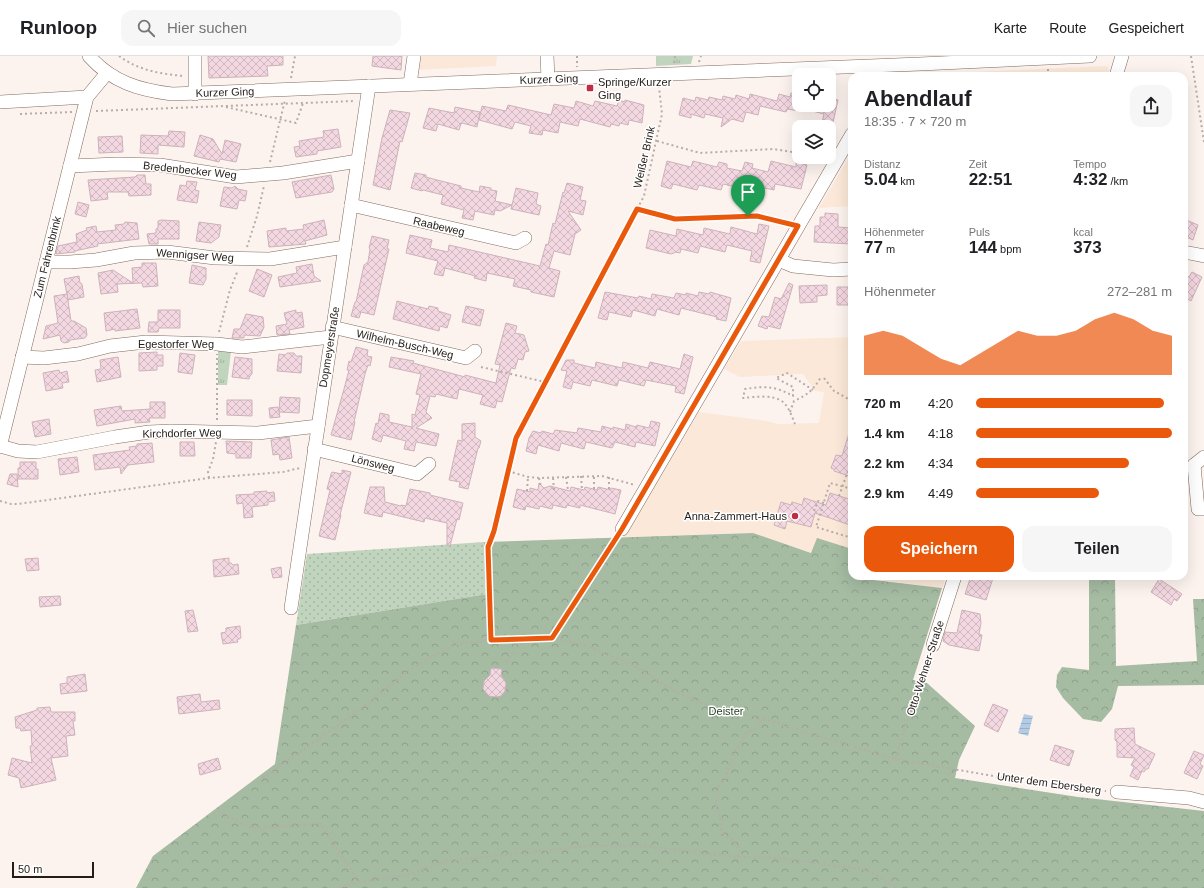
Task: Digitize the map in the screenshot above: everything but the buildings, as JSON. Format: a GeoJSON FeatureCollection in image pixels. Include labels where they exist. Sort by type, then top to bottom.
{"type":"FeatureCollection","features":[{"type":"Feature","properties":{"kind":"street","name":"Kurzer Ging"},"geometry":{"type":"LineString","coordinates":[[89,56],[107,73],[134,87],[152,92],[172,94],[658,74],[888,70],[1031,58],[1090,56]]}},
{"type":"Feature","properties":{"kind":"street"},"geometry":{"type":"LineString","coordinates":[[195,56],[195,94]]}},
{"type":"Feature","properties":{"kind":"street"},"geometry":{"type":"LineString","coordinates":[[410,84],[414,56]]}},
{"type":"Feature","properties":{"kind":"street"},"geometry":{"type":"LineString","coordinates":[[547,56],[548,78]]}},
{"type":"Feature","properties":{"kind":"street"},"geometry":{"type":"LineString","coordinates":[[1117,72],[1122,56]]}},
{"type":"Feature","properties":{"kind":"street","name":"Zum Fahrenbrink"},"geometry":{"type":"LineString","coordinates":[[0,447],[87,97],[107,73]]}},
{"type":"Feature","properties":{"kind":"street","name":"Dopmeyerstraße"},"geometry":{"type":"LineString","coordinates":[[291,608],[369,86]]}},
{"type":"Feature","properties":{"kind":"street"},"geometry":{"type":"LineString","coordinates":[[0,102],[87,97]]}},
{"type":"Feature","properties":{"kind":"street"},"geometry":{"type":"LineString","coordinates":[[622,529],[848,141]]}},
{"type":"Feature","properties":{"kind":"street","name":"Bredenbecker Weg"},"geometry":{"type":"LineString","coordinates":[[70,166],[117,164],[160,165],[236,177],[283,173],[358,161]]}},
{"type":"Feature","properties":{"kind":"street","name":"Raabeweg"},"geometry":{"type":"LineString","coordinates":[[351,205],[516,243],[525,238]]}},
{"type":"Feature","properties":{"kind":"street","name":"Wennigser Weg"},"geometry":{"type":"LineString","coordinates":[[46,262],[96,260],[134,253],[167,252],[215,258],[270,259],[345,247]]}},
{"type":"Feature","properties":{"kind":"street"},"geometry":{"type":"LineString","coordinates":[[1188,253],[1204,256]]}},
{"type":"Feature","properties":{"kind":"street"},"geometry":{"type":"LineString","coordinates":[[779,260],[793,266],[833,270],[848,269]]}},
{"type":"Feature","properties":{"kind":"street","name":"Wilhelm-Busch-Weg"},"geometry":{"type":"LineString","coordinates":[[332,332],[466,358],[474,351]]}},
{"type":"Feature","properties":{"kind":"street","name":"Egestorfer Weg"},"geometry":{"type":"LineString","coordinates":[[22,357],[44,358],[78,354],[110,346],[146,342],[210,343],[242,347],[332,332]]}},
{"type":"Feature","properties":{"kind":"street","name":"Kirchdorfer Weg"},"geometry":{"type":"LineString","coordinates":[[0,447],[18,451],[37,452],[149,432],[171,430],[258,433],[318,426]]}},
{"type":"Feature","properties":{"kind":"street","name":"Lönsweg"},"geometry":{"type":"LineString","coordinates":[[314,449],[417,474],[429,464]]}},
{"type":"Feature","properties":{"kind":"street"},"geometry":{"type":"LineString","coordinates":[[1194,461],[1198,509],[1204,509]]}},
{"type":"Feature","properties":{"kind":"street","name":"Otto-Wehner-Straße"},"geometry":{"type":"LineString","coordinates":[[933,645],[954,580]]}},
{"type":"Feature","properties":{"kind":"street","name":"Unter dem Ebersberg"},"geometry":{"type":"LineString","coordinates":[[1117,792],[1189,798],[1204,802]]}},
{"type":"Feature","properties":{"kind":"path"},"geometry":{"type":"LineString","coordinates":[[119,56],[127,62],[143,69],[166,74],[195,76]]}},
{"type":"Feature","properties":{"kind":"path"},"geometry":{"type":"LineString","coordinates":[[292,74],[295,56]]}},
{"type":"Feature","properties":{"kind":"path"},"geometry":{"type":"LineString","coordinates":[[577,56],[577,70]]}},
{"type":"Feature","properties":{"kind":"path"},"geometry":{"type":"LineString","coordinates":[[1191,56],[1204,142]]}},
{"type":"Feature","properties":{"kind":"path"},"geometry":{"type":"LineString","coordinates":[[1048,67],[1048,72]]}},
{"type":"Feature","properties":{"kind":"path","name":"Weißer Brink"},"geometry":{"type":"LineString","coordinates":[[491,640],[488,547],[494,531],[516,438],[644,196],[662,114],[658,74]]}},
{"type":"Feature","properties":{"kind":"path"},"geometry":{"type":"LineString","coordinates":[[16,114],[303,102],[367,101]]}},
{"type":"Feature","properties":{"kind":"path"},"geometry":{"type":"LineString","coordinates":[[223,106],[296,123],[303,102]]}},
{"type":"Feature","properties":{"kind":"path"},"geometry":{"type":"LineString","coordinates":[[657,141],[700,152],[773,149],[792,152]]}},
{"type":"Feature","properties":{"kind":"path"},"geometry":{"type":"LineString","coordinates":[[637,209],[675,219],[757,216],[798,226]]}},
{"type":"Feature","properties":{"kind":"path"},"geometry":{"type":"LineString","coordinates":[[481,367],[545,382]]}},
{"type":"Feature","properties":{"kind":"path"},"geometry":{"type":"LineString","coordinates":[[795,424],[790,412],[782,401],[764,396],[743,398],[745,389],[761,386],[780,389],[793,396],[793,387],[776,378],[787,373],[813,390]]}},
{"type":"Feature","properties":{"kind":"path"},"geometry":{"type":"LineString","coordinates":[[790,412],[794,401],[813,390],[822,377],[834,391],[848,399]]}},
{"type":"Feature","properties":{"kind":"path"},"geometry":{"type":"LineString","coordinates":[[208,478],[208,472],[215,451],[217,431]]}},
{"type":"Feature","properties":{"kind":"path"},"geometry":{"type":"LineString","coordinates":[[0,501],[18,504],[208,478],[283,472],[306,466]]}},
{"type":"Feature","properties":{"kind":"path"},"geometry":{"type":"LineString","coordinates":[[839,496],[848,471]]}},
{"type":"Feature","properties":{"kind":"path"},"geometry":{"type":"LineString","coordinates":[[508,472],[539,478],[594,475],[609,477],[646,488]]}},
{"type":"Feature","properties":{"kind":"path"},"geometry":{"type":"LineString","coordinates":[[594,475],[594,489]]}},
{"type":"Feature","properties":{"kind":"path"},"geometry":{"type":"LineString","coordinates":[[581,476],[582,490]]}},
{"type":"Feature","properties":{"kind":"path"},"geometry":{"type":"LineString","coordinates":[[526,491],[528,477]]}},
{"type":"Feature","properties":{"kind":"path"},"geometry":{"type":"LineString","coordinates":[[566,477],[568,490]]}},
{"type":"Feature","properties":{"kind":"path"},"geometry":{"type":"LineString","coordinates":[[609,477],[609,489]]}},
{"type":"Feature","properties":{"kind":"path"},"geometry":{"type":"LineString","coordinates":[[539,478],[541,487]]}},
{"type":"Feature","properties":{"kind":"path"},"geometry":{"type":"LineString","coordinates":[[553,478],[554,490]]}},
{"type":"Feature","properties":{"kind":"path"},"geometry":{"type":"LineString","coordinates":[[848,488],[830,482],[816,527],[848,537]]}},
{"type":"Feature","properties":{"kind":"path"},"geometry":{"type":"LineString","coordinates":[[814,511],[818,500],[824,503]]}},
{"type":"Feature","properties":{"kind":"path"},"geometry":{"type":"LineString","coordinates":[[552,638],[622,529]]}},
{"type":"Feature","properties":{"kind":"path"},"geometry":{"type":"LineString","coordinates":[[506,662],[514,650],[517,638]]}},
{"type":"Feature","properties":{"kind":"path","name":"Unter dem Ebersberg"},"geometry":{"type":"LineString","coordinates":[[263,778],[351,716],[409,670],[453,645],[517,638],[552,638],[587,646],[632,665],[678,693],[702,703],[764,719],[895,759],[1034,783],[1082,790],[1117,792]]}},
{"type":"Feature","properties":{"kind":"path","name":"Otto-Wehner-Straße"},"geometry":{"type":"LineString","coordinates":[[895,759],[933,645]]}},
{"type":"Feature","properties":{"kind":"path"},"geometry":{"type":"LineString","coordinates":[[738,858],[740,850],[734,841],[725,836],[720,828],[721,820],[716,807],[717,791],[726,777],[729,765],[740,742],[746,737],[747,733],[755,729],[764,719]]}},
{"type":"Feature","properties":{"kind":"path"},"geometry":{"type":"LineString","coordinates":[[218,812],[251,828],[321,824],[358,882]]}},
{"type":"Feature","properties":{"kind":"path"},"geometry":{"type":"LineString","coordinates":[[339,888],[358,882],[408,874],[447,861],[588,846],[642,846],[738,858],[779,858],[867,870],[898,888]]}},
{"type":"Feature","properties":{"kind":"shaded area"},"geometry":{"type":"Polygon","coordinates":[[[417,56],[497,56],[496,66],[416,70],[417,56]]]}},
{"type":"Feature","properties":{"kind":"shaded area"},"geometry":{"type":"Polygon","coordinates":[[[1104,66],[1108,67],[1109,72],[971,72],[1104,66]]]}},
{"type":"Feature","properties":{"kind":"shaded area"},"geometry":{"type":"Polygon","coordinates":[[[848,159],[848,206],[819,208],[848,159]]]}},
{"type":"Feature","properties":{"kind":"shaded area"},"geometry":{"type":"Polygon","coordinates":[[[848,337],[848,548],[817,539],[812,553],[753,533],[624,537],[699,412],[767,421],[778,424],[819,423],[824,392],[815,391],[803,374],[740,377],[724,369],[741,341],[848,337]]]}},
{"type":"Feature","properties":{"kind":"shaded area"},"geometry":{"type":"Polygon","coordinates":[[[880,580],[945,580],[942,588],[880,580]]]}},
{"type":"Feature","properties":{"kind":"green space"},"geometry":{"type":"Polygon","coordinates":[[[656,56],[693,56],[691,64],[656,66],[656,56]]]}},
{"type":"Feature","properties":{"kind":"green space"},"geometry":{"type":"Polygon","coordinates":[[[218,351],[231,351],[227,385],[218,385],[218,351]]]}},
{"type":"Feature","properties":{"kind":"green space","name":"Deister"},"geometry":{"type":"Polygon","coordinates":[[[753,533],[811,553],[817,538],[848,548],[848,580],[874,580],[942,588],[913,680],[927,683],[975,726],[959,760],[955,778],[1078,797],[1204,811],[1204,888],[136,888],[153,856],[275,764],[296,625],[487,594],[484,542],[753,533]]]}},
{"type":"Feature","properties":{"kind":"green space"},"geometry":{"type":"Polygon","coordinates":[[[484,542],[487,594],[296,625],[307,554],[484,542]]]}},
{"type":"Feature","properties":{"kind":"green space"},"geometry":{"type":"Polygon","coordinates":[[[1089,580],[1115,580],[1116,666],[1197,661],[1193,599],[1204,599],[1204,685],[1118,686],[1112,709],[1101,722],[1083,719],[1063,698],[1056,687],[1057,675],[1062,667],[1089,670],[1089,580]]]}},
{"type":"Feature","properties":{"kind":"water"},"geometry":{"type":"Polygon","coordinates":[[[1024,714],[1033,716],[1028,736],[1018,733],[1024,714]]]}},
{"type":"Feature","properties":{"kind":"place","name":"Springe/Kurzer Ging"},"geometry":{"type":"Point","coordinates":[590,88]}},
{"type":"Feature","properties":{"kind":"place","name":"Anna-Zammert-Haus"},"geometry":{"type":"Point","coordinates":[795,516]}},
{"type":"Feature","properties":{"kind":"route"},"geometry":{"type":"LineString","coordinates":[[637,209],[666,218],[675,219],[748,216],[757,216],[798,226],[622,529],[552,638],[491,640],[488,547],[494,531],[516,438],[637,209]]}}]}
